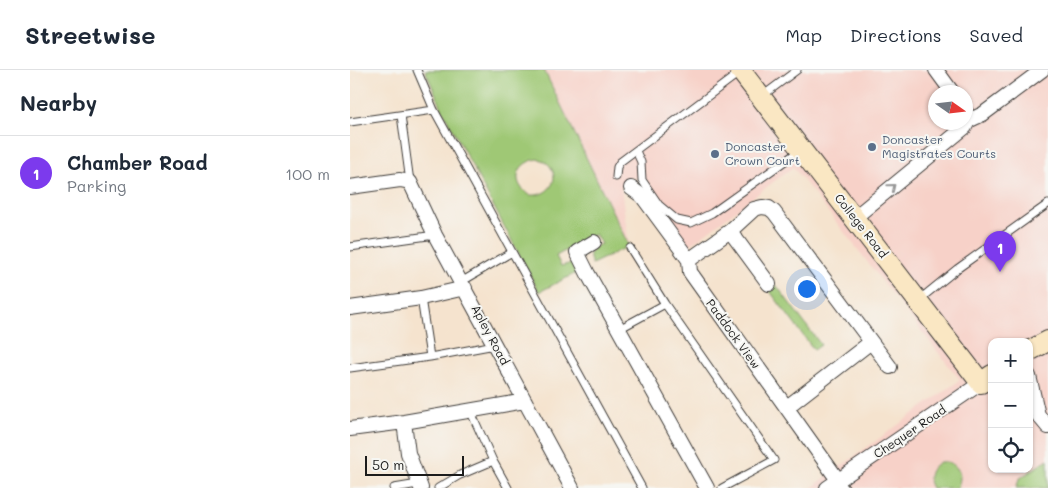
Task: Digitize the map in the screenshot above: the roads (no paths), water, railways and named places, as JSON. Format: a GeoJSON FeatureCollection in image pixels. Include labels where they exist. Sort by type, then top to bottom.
{"type":"FeatureCollection","features":[{"type":"Feature","properties":{"kind":"street"},"geometry":{"type":"LineString","coordinates":[[936,70],[947,85]]}},
{"type":"Feature","properties":{"kind":"street"},"geometry":{"type":"LineString","coordinates":[[973,115],[983,114],[1042,70]]}},
{"type":"Feature","properties":{"kind":"street","name":"College Road"},"geometry":{"type":"LineString","coordinates":[[741,71],[918,301],[986,379]]}},
{"type":"Feature","properties":{"kind":"street"},"geometry":{"type":"LineString","coordinates":[[854,218],[961,130]]}},
{"type":"Feature","properties":{"kind":"street"},"geometry":{"type":"LineString","coordinates":[[350,187],[400,180],[410,182]]}},
{"type":"Feature","properties":{"kind":"street","name":"Apley Road"},"geometry":{"type":"LineString","coordinates":[[410,182],[435,235],[572,488]]}},
{"type":"Feature","properties":{"kind":"street","name":"Paddock View"},"geometry":{"type":"LineString","coordinates":[[631,188],[642,196],[689,260],[690,272],[787,407],[837,485]]}},
{"type":"Feature","properties":{"kind":"street"},"geometry":{"type":"LineString","coordinates":[[689,260],[730,231],[754,210],[762,207],[769,208],[774,212],[890,367]]}},
{"type":"Feature","properties":{"kind":"street"},"geometry":{"type":"LineString","coordinates":[[730,231],[769,284]]}},
{"type":"Feature","properties":{"kind":"street"},"geometry":{"type":"LineString","coordinates":[[594,242],[571,255],[619,329],[707,488]]}},
{"type":"Feature","properties":{"kind":"street"},"geometry":{"type":"LineString","coordinates":[[350,308],[422,298],[463,285]]}},
{"type":"Feature","properties":{"kind":"street"},"geometry":{"type":"LineString","coordinates":[[1033,349],[1048,341]]}},
{"type":"Feature","properties":{"kind":"street"},"geometry":{"type":"LineString","coordinates":[[787,407],[871,342]]}},
{"type":"Feature","properties":{"kind":"street","name":"Chequer Road"},"geometry":{"type":"LineString","coordinates":[[837,485],[986,379]]}},
{"type":"Feature","properties":{"kind":"street"},"geometry":{"type":"LineString","coordinates":[[1031,383],[1038,414],[1048,427]]}},
{"type":"Feature","properties":{"kind":"street"},"geometry":{"type":"LineString","coordinates":[[350,429],[404,422],[525,401]]}},
{"type":"Feature","properties":{"kind":"street"},"geometry":{"type":"LineString","coordinates":[[404,422],[408,453],[419,486]]}},
{"type":"Feature","properties":{"kind":"lane"},"geometry":{"type":"LineString","coordinates":[[417,70],[434,110],[642,488]]}},
{"type":"Feature","properties":{"kind":"lane"},"geometry":{"type":"LineString","coordinates":[[761,97],[797,70]]}},
{"type":"Feature","properties":{"kind":"lane"},"geometry":{"type":"LineString","coordinates":[[616,177],[617,167],[741,71]]}},
{"type":"Feature","properties":{"kind":"lane"},"geometry":{"type":"LineString","coordinates":[[350,122],[434,110]]}},
{"type":"Feature","properties":{"kind":"lane"},"geometry":{"type":"LineString","coordinates":[[401,115],[410,182]]}},
{"type":"Feature","properties":{"kind":"lane"},"geometry":{"type":"LineString","coordinates":[[636,151],[641,162],[642,180],[659,205],[677,220],[691,223],[712,213],[802,149]]}},
{"type":"Feature","properties":{"kind":"lane"},"geometry":{"type":"LineString","coordinates":[[918,301],[957,269],[1048,204]]}},
{"type":"Feature","properties":{"kind":"lane"},"geometry":{"type":"LineString","coordinates":[[350,247],[435,235]]}},
{"type":"Feature","properties":{"kind":"lane"},"geometry":{"type":"LineString","coordinates":[[630,248],[665,304],[774,460],[722,488]]}},
{"type":"Feature","properties":{"kind":"lane"},"geometry":{"type":"LineString","coordinates":[[463,285],[512,252]]}},
{"type":"Feature","properties":{"kind":"lane"},"geometry":{"type":"LineString","coordinates":[[422,298],[430,357]]}},
{"type":"Feature","properties":{"kind":"lane"},"geometry":{"type":"LineString","coordinates":[[619,329],[665,304]]}},
{"type":"Feature","properties":{"kind":"lane"},"geometry":{"type":"LineString","coordinates":[[350,368],[430,357],[495,345]]}},
{"type":"Feature","properties":{"kind":"lane"},"geometry":{"type":"LineString","coordinates":[[470,410],[493,461],[508,488]]}},
{"type":"Feature","properties":{"kind":"lane"},"geometry":{"type":"LineString","coordinates":[[438,488],[493,461]]}},
{"type":"Feature","properties":{"kind":"lane"},"geometry":{"type":"LineString","coordinates":[[394,488],[419,486]]}},
{"type":"Feature","properties":{"kind":"place","name":"Doncaster Magistrates Courts"},"geometry":{"type":"Point","coordinates":[872,147]}},
{"type":"Feature","properties":{"kind":"place","name":"Doncaster Crown Court"},"geometry":{"type":"Point","coordinates":[715,154]}},
{"type":"Feature","properties":{"kind":"place","name":"Chamber Road"},"geometry":{"type":"Point","coordinates":[1000,272]}}]}
